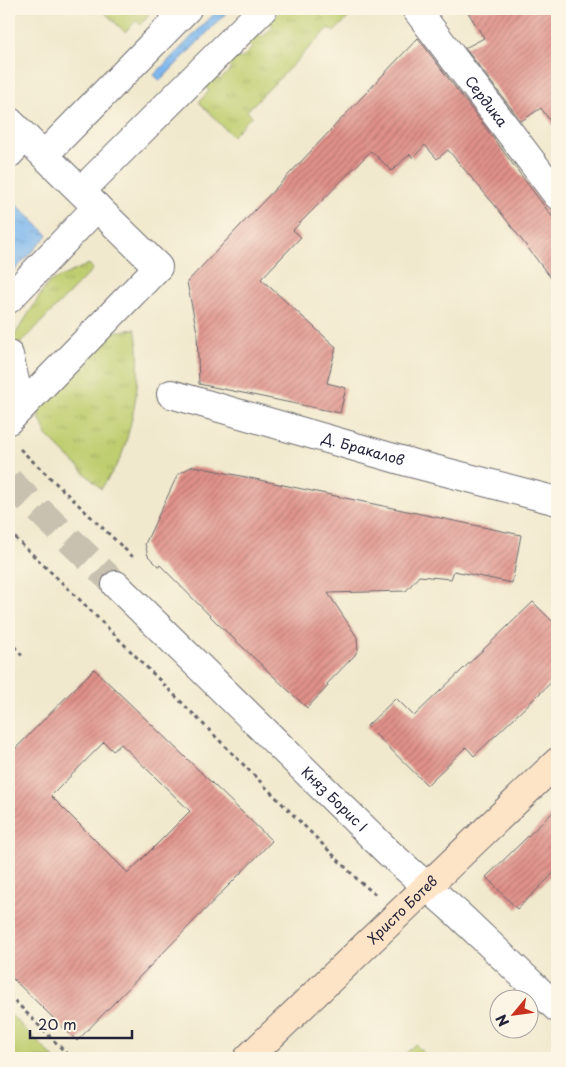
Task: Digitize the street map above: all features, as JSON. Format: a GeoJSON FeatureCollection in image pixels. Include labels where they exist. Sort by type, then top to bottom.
{"type":"FeatureCollection","features":[{"type":"Feature","properties":{"kind":"main road","name":"Христо Ботев"},"geometry":{"type":"LineString","coordinates":[[248,1058],[557,762]]}},
{"type":"Feature","properties":{"kind":"street"},"geometry":{"type":"LineString","coordinates":[[15,424],[158,267],[89,199],[22,142],[186,9]]}},
{"type":"Feature","properties":{"kind":"street"},"geometry":{"type":"LineString","coordinates":[[9,299],[89,199],[262,9]]}},
{"type":"Feature","properties":{"kind":"street","name":"Сердика"},"geometry":{"type":"LineString","coordinates":[[416,9],[557,195]]}},
{"type":"Feature","properties":{"kind":"street"},"geometry":{"type":"LineString","coordinates":[[9,355],[15,424]]}},
{"type":"Feature","properties":{"kind":"street","name":"Д. Бракалов"},"geometry":{"type":"LineString","coordinates":[[171,394],[411,463],[557,501]]}},
{"type":"Feature","properties":{"kind":"street","name":"Княз Борис I"},"geometry":{"type":"LineString","coordinates":[[116,585],[389,853],[557,1008]]}},
{"type":"Feature","properties":{"kind":"path"},"geometry":{"type":"LineString","coordinates":[[15,424],[123,547]]}},
{"type":"Feature","properties":{"kind":"path"},"geometry":{"type":"LineString","coordinates":[[9,532],[80,600],[359,881],[399,913]]}},
{"type":"Feature","properties":{"kind":"path"},"geometry":{"type":"LineString","coordinates":[[9,640],[23,657]]}},
{"type":"Feature","properties":{"kind":"path"},"geometry":{"type":"LineString","coordinates":[[9,995],[71,1058]]}},
{"type":"Feature","properties":{"kind":"green space"},"geometry":{"type":"Polygon","coordinates":[[[101,9],[148,9],[145,11],[149,16],[140,25],[136,21],[125,32],[101,9]]]}},
{"type":"Feature","properties":{"kind":"green space"},"geometry":{"type":"Polygon","coordinates":[[[282,9],[286,13],[291,9],[348,9],[353,13],[334,32],[329,28],[247,111],[252,116],[232,136],[199,102],[209,91],[205,87],[215,76],[220,80],[231,69],[227,65],[236,55],[241,59],[252,48],[247,43],[257,33],[263,37],[273,26],[269,22],[282,9]]]}},
{"type":"Feature","properties":{"kind":"green space"},"geometry":{"type":"Polygon","coordinates":[[[89,264],[93,269],[14,350],[11,341],[49,282],[89,264]]]}},
{"type":"Feature","properties":{"kind":"green space"},"geometry":{"type":"Polygon","coordinates":[[[135,329],[138,344],[138,376],[134,410],[121,457],[101,489],[47,436],[36,409],[112,332],[135,329]]]}},
{"type":"Feature","properties":{"kind":"green space"},"geometry":{"type":"Polygon","coordinates":[[[9,1013],[54,1058],[9,1058],[9,1013]]]}},
{"type":"Feature","properties":{"kind":"green space"},"geometry":{"type":"Polygon","coordinates":[[[415,1044],[429,1058],[401,1058],[415,1044]]]}},
{"type":"Feature","properties":{"kind":"water"},"geometry":{"type":"Polygon","coordinates":[[[219,9],[230,9],[160,81],[154,75],[219,9]]]}},
{"type":"Feature","properties":{"kind":"water"},"geometry":{"type":"Polygon","coordinates":[[[9,197],[48,235],[9,276],[9,197]]]}},
{"type":"Feature","properties":{"kind":"building"},"geometry":{"type":"Polygon","coordinates":[[[466,9],[557,9],[557,131],[541,108],[521,121],[465,48],[484,38],[466,9]]]}},
{"type":"Feature","properties":{"kind":"building"},"geometry":{"type":"Polygon","coordinates":[[[418,38],[557,223],[557,286],[498,209],[448,150],[437,159],[425,145],[413,158],[410,154],[392,171],[371,151],[293,230],[301,237],[261,279],[336,347],[327,383],[346,388],[340,413],[199,384],[197,332],[187,282],[418,38]]]}},
{"type":"Feature","properties":{"kind":"building"},"geometry":{"type":"Polygon","coordinates":[[[193,466],[521,535],[512,583],[454,571],[451,579],[419,576],[406,591],[328,593],[357,637],[358,650],[307,708],[216,622],[160,565],[158,566],[148,556],[145,544],[178,474],[193,466]]]}},
{"type":"Feature","properties":{"kind":"building"},"geometry":{"type":"Polygon","coordinates":[[[533,602],[557,626],[557,677],[474,756],[466,747],[427,785],[367,726],[396,698],[414,716],[533,602]]]}},
{"type":"Feature","properties":{"kind":"building"},"geometry":{"type":"Polygon","coordinates":[[[94,669],[272,841],[77,1041],[9,975],[9,755],[94,669]],[[104,742],[51,796],[128,873],[190,811],[121,744],[113,751],[104,742]]]}},
{"type":"Feature","properties":{"kind":"building"},"geometry":{"type":"Polygon","coordinates":[[[557,808],[557,870],[517,909],[486,877],[557,808]]]}},
{"type":"Feature","properties":{"kind":"tunnel"},"geometry":{"type":"LineString","coordinates":[[9,481],[116,585]]}}]}
